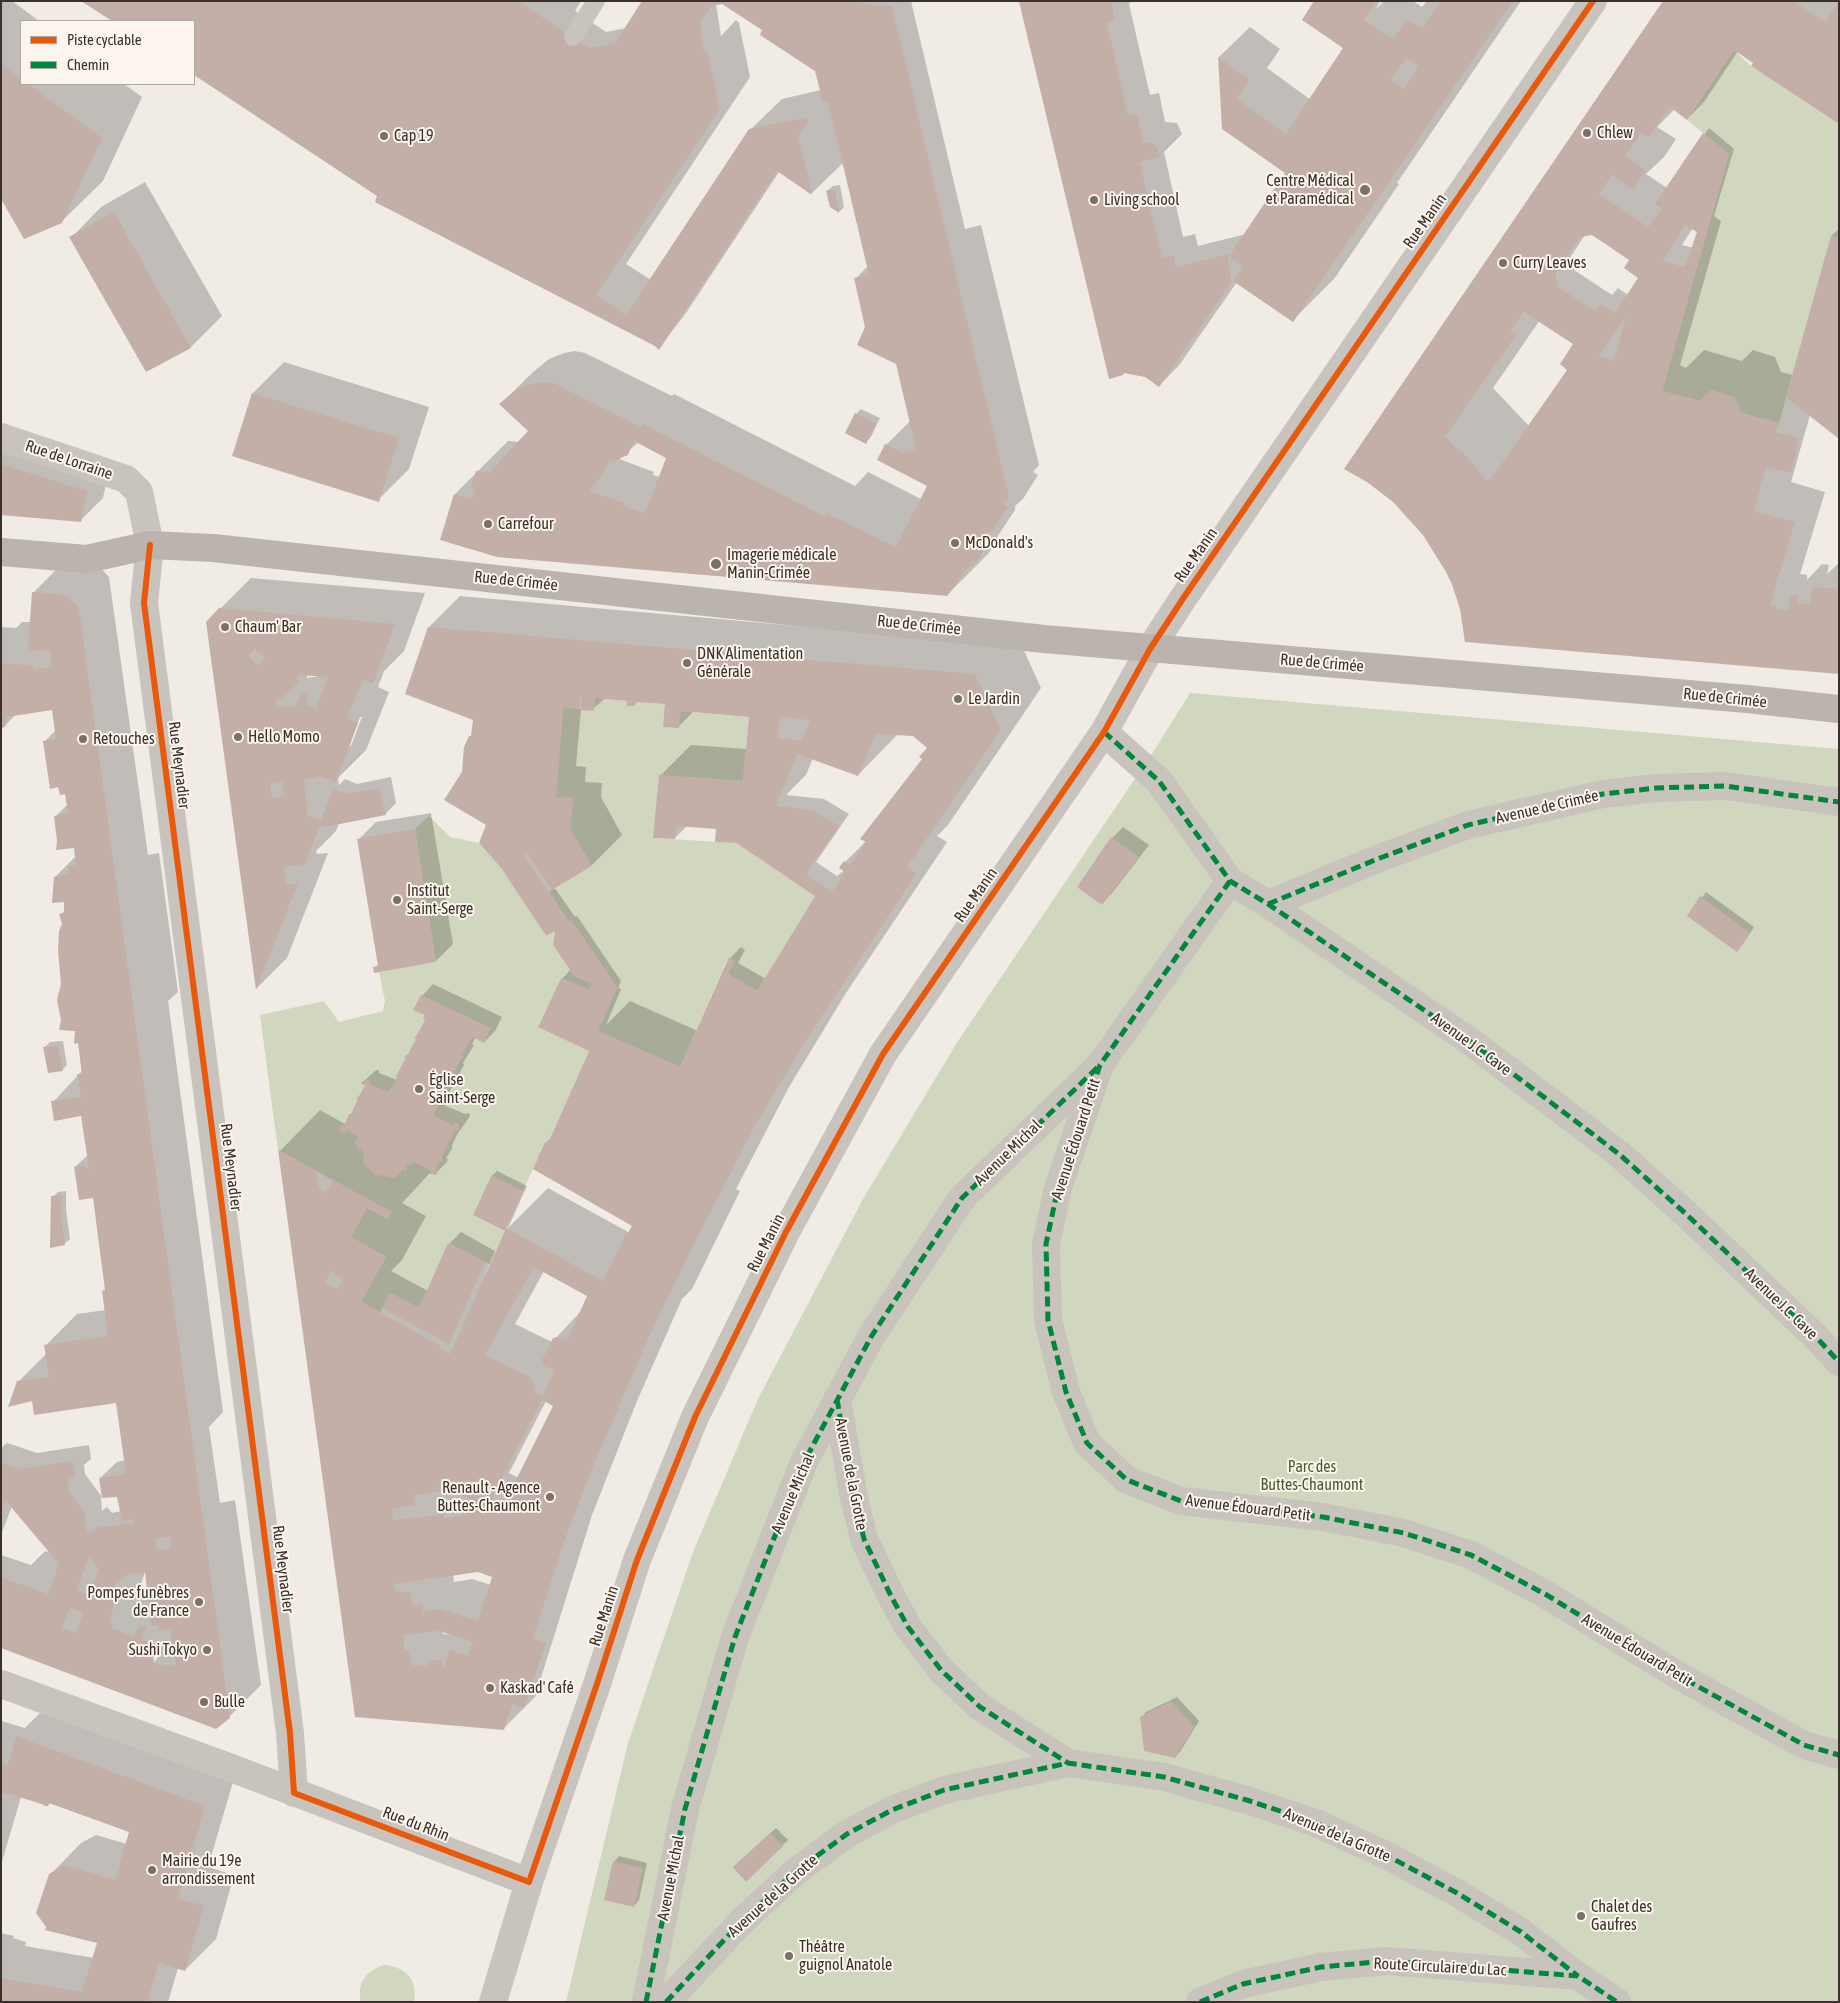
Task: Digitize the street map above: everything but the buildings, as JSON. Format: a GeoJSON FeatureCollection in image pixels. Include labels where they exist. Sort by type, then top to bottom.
{"type":"FeatureCollection","features":[{"type":"Feature","properties":{"kind":"street","name":"Rue Manin"},"geometry":{"type":"LineString","coordinates":[[493,2002],[529,1882],[597,1684],[637,1560],[695,1417],[786,1232],[883,1054],[1104,732],[1150,649],[1200,572],[1593,1]]}},
{"type":"Feature","properties":{"kind":"street","name":"Rue de Lorraine"},"geometry":{"type":"LineString","coordinates":[[2,431],[126,479],[139,492],[150,545]]}},
{"type":"Feature","properties":{"kind":"street","name":"Rue de Crimée"},"geometry":{"type":"LineString","coordinates":[[1,552],[87,559],[150,545],[223,549],[1150,649],[1839,709]]}},
{"type":"Feature","properties":{"kind":"street","name":"Rue Meynadier"},"geometry":{"type":"LineString","coordinates":[[150,545],[144,603],[290,1733],[294,1793]]}},
{"type":"Feature","properties":{"kind":"street","name":"Avenue J.C. Cave"},"geometry":{"type":"LineString","coordinates":[[1104,732],[1159,780],[1230,881],[1268,904],[1470,1042],[1619,1154],[1685,1213],[1816,1337],[1839,1362]]}},
{"type":"Feature","properties":{"kind":"street","name":"Avenue de Crimée"},"geometry":{"type":"LineString","coordinates":[[1268,904],[1380,858],[1468,825],[1603,794],[1656,788],[1725,786],[1839,802]]}},
{"type":"Feature","properties":{"kind":"street","name":"Avenue Édouard Petit"},"geometry":{"type":"LineString","coordinates":[[1230,881],[1100,1065],[1058,1188],[1046,1244],[1048,1320],[1066,1392],[1087,1443],[1127,1480],[1181,1501],[1323,1517],[1404,1533],[1471,1555],[1544,1594],[1679,1676],[1804,1745],[1839,1755]]}},
{"type":"Feature","properties":{"kind":"street","name":"Avenue Michal"},"geometry":{"type":"LineString","coordinates":[[646,2002],[685,1809],[735,1636],[804,1462],[872,1336],[962,1198],[1100,1065]]}},
{"type":"Feature","properties":{"kind":"street","name":"Avenue de la Grotte"},"geometry":{"type":"LineString","coordinates":[[837,1399],[853,1493],[864,1539],[891,1596],[908,1626],[941,1670],[980,1707],[1068,1763]]}},
{"type":"Feature","properties":{"kind":"street","name":"Rue du Rhin"},"geometry":{"type":"LineString","coordinates":[[1,1684],[224,1765],[529,1882]]}},
{"type":"Feature","properties":{"kind":"street","name":"Avenue de la Grotte"},"geometry":{"type":"LineString","coordinates":[[666,2002],[742,1921],[796,1872],[847,1834],[892,1810],[944,1790],[1068,1763],[1164,1777],[1250,1801],[1316,1824],[1386,1855],[1457,1893],[1521,1932],[1578,1976]]}},
{"type":"Feature","properties":{"kind":"street","name":"Route Circulaire du Lac"},"geometry":{"type":"LineString","coordinates":[[1200,2002],[1243,1984],[1321,1967],[1387,1961],[1578,1976],[1617,2002]]}},
{"type":"Feature","properties":{"kind":"lane"},"geometry":{"type":"LineString","coordinates":[[572,37],[596,1]]}},
{"type":"Feature","properties":{"kind":"green space"},"geometry":{"type":"Polygon","coordinates":[[[1734,50],[1751,66],[1839,124],[1839,241],[1831,235],[1779,423],[1741,413],[1734,397],[1707,394],[1700,401],[1662,391],[1729,154],[1687,120],[1734,50]]]}},
{"type":"Feature","properties":{"kind":"green space","name":"Parc des Buttes-Chaumont"},"geometry":{"type":"Polygon","coordinates":[[[1190,693],[1839,749],[1839,2002],[566,2002],[628,1743],[693,1552],[758,1399],[863,1199],[958,1041],[1157,746],[1190,693]]]}},
{"type":"Feature","properties":{"kind":"green space"},"geometry":{"type":"Polygon","coordinates":[[[595,698],[627,701],[627,706],[635,706],[636,702],[665,704],[681,711],[749,717],[743,781],[659,775],[654,838],[736,843],[815,896],[757,991],[728,974],[734,962],[728,958],[680,1067],[598,1031],[617,987],[571,920],[569,922],[549,892],[592,866],[570,829],[573,799],[556,797],[563,707],[594,711],[595,698]]]}},
{"type":"Feature","properties":{"kind":"green space"},"geometry":{"type":"Polygon","coordinates":[[[429,816],[450,837],[479,843],[501,868],[546,936],[555,931],[553,945],[574,976],[592,984],[589,990],[561,978],[538,1026],[589,1051],[548,1143],[545,1143],[523,1191],[491,1176],[473,1215],[505,1231],[491,1265],[449,1243],[419,1308],[390,1293],[380,1312],[361,1302],[386,1257],[351,1237],[367,1208],[387,1219],[391,1212],[278,1150],[260,1015],[324,1001],[339,1022],[383,1011],[385,1001],[379,972],[436,962],[415,829],[429,816]]]}},
{"type":"Feature","properties":{"kind":"green space"},"geometry":{"type":"Polygon","coordinates":[[[384,1965],[399,1968],[409,1976],[414,1987],[414,2002],[361,2002],[360,1989],[364,1978],[373,1970],[384,1965]]]}},
{"type":"Feature","properties":{"kind":"marked path"},"geometry":{"type":"LineString","coordinates":[[1104,732],[1159,781],[1230,881],[1268,904],[1471,1042],[1619,1154],[1685,1213],[1816,1337],[1839,1362]]}},
{"type":"Feature","properties":{"kind":"marked path"},"geometry":{"type":"LineString","coordinates":[[1268,904],[1380,858],[1468,825],[1603,794],[1656,788],[1725,786],[1839,802]]}},
{"type":"Feature","properties":{"kind":"marked path"},"geometry":{"type":"LineString","coordinates":[[1230,881],[1100,1065],[1058,1188],[1046,1244],[1048,1320],[1066,1392],[1087,1443],[1127,1480],[1181,1501],[1323,1517],[1404,1533],[1471,1555],[1545,1594],[1679,1676],[1804,1745],[1839,1755]]}},
{"type":"Feature","properties":{"kind":"marked path"},"geometry":{"type":"LineString","coordinates":[[646,2002],[685,1809],[735,1637],[804,1462],[871,1337],[962,1198],[1098,1067]]}},
{"type":"Feature","properties":{"kind":"marked path"},"geometry":{"type":"LineString","coordinates":[[837,1399],[853,1493],[864,1539],[908,1627],[941,1670],[980,1707],[1068,1763]]}},
{"type":"Feature","properties":{"kind":"marked path"},"geometry":{"type":"LineString","coordinates":[[666,2002],[742,1921],[795,1872],[847,1834],[892,1810],[944,1790],[1068,1763],[1164,1777],[1250,1801],[1316,1823],[1386,1855],[1457,1893],[1521,1932],[1578,1976]]}},
{"type":"Feature","properties":{"kind":"marked path"},"geometry":{"type":"LineString","coordinates":[[1200,2002],[1243,1984],[1321,1967],[1387,1961],[1578,1976],[1617,2002]]}},
{"type":"Feature","properties":{"kind":"cycle path"},"geometry":{"type":"LineString","coordinates":[[150,545],[144,603],[290,1733],[294,1793],[529,1882],[597,1684],[637,1560],[695,1417],[786,1232],[883,1054],[1104,732],[1150,649],[1184,597],[1593,1]]}},
{"type":"Feature","properties":{"kind":"place","name":"Chlew"},"geometry":{"type":"Point","coordinates":[1587,133]}},
{"type":"Feature","properties":{"kind":"place","name":"Cap 19"},"geometry":{"type":"Point","coordinates":[384,136]}},
{"type":"Feature","properties":{"kind":"place","name":"Centre Médical et Paramédical"},"geometry":{"type":"Point","coordinates":[1365,190]}},
{"type":"Feature","properties":{"kind":"place","name":"Living school"},"geometry":{"type":"Point","coordinates":[1094,200]}},
{"type":"Feature","properties":{"kind":"place","name":"Curry Leaves"},"geometry":{"type":"Point","coordinates":[1503,263]}},
{"type":"Feature","properties":{"kind":"place","name":"Carrefour"},"geometry":{"type":"Point","coordinates":[488,524]}},
{"type":"Feature","properties":{"kind":"place","name":"McDonald's"},"geometry":{"type":"Point","coordinates":[955,543]}},
{"type":"Feature","properties":{"kind":"place","name":"Imagerie médicale Manin-Crimée"},"geometry":{"type":"Point","coordinates":[716,564]}},
{"type":"Feature","properties":{"kind":"place","name":"Chaum' Bar"},"geometry":{"type":"Point","coordinates":[225,627]}},
{"type":"Feature","properties":{"kind":"place","name":"DNK Alimentation Générale"},"geometry":{"type":"Point","coordinates":[687,663]}},
{"type":"Feature","properties":{"kind":"place","name":"Le Jardin"},"geometry":{"type":"Point","coordinates":[958,699]}},
{"type":"Feature","properties":{"kind":"place","name":"Hello Momo"},"geometry":{"type":"Point","coordinates":[238,737]}},
{"type":"Feature","properties":{"kind":"place","name":"Retouches"},"geometry":{"type":"Point","coordinates":[83,739]}},
{"type":"Feature","properties":{"kind":"place","name":"Institut Saint-Serge"},"geometry":{"type":"Point","coordinates":[397,900]}},
{"type":"Feature","properties":{"kind":"place","name":"Église Saint-Serge"},"geometry":{"type":"Point","coordinates":[419,1089]}},
{"type":"Feature","properties":{"kind":"place","name":"Renault - Agence Buttes-Chaumont"},"geometry":{"type":"Point","coordinates":[550,1497]}},
{"type":"Feature","properties":{"kind":"place","name":"Pompes funèbres de France"},"geometry":{"type":"Point","coordinates":[199,1602]}},
{"type":"Feature","properties":{"kind":"place","name":"Sushi Tokyo"},"geometry":{"type":"Point","coordinates":[207,1650]}},
{"type":"Feature","properties":{"kind":"place","name":"Kaskad' Café"},"geometry":{"type":"Point","coordinates":[490,1688]}},
{"type":"Feature","properties":{"kind":"place","name":"Bulle"},"geometry":{"type":"Point","coordinates":[204,1702]}},
{"type":"Feature","properties":{"kind":"place","name":"Mairie du 19e arrondissement"},"geometry":{"type":"Point","coordinates":[152,1870]}},
{"type":"Feature","properties":{"kind":"place","name":"Chalet des Gaufres"},"geometry":{"type":"Point","coordinates":[1581,1916]}},
{"type":"Feature","properties":{"kind":"place","name":"Théâtre guignol Anatole"},"geometry":{"type":"Point","coordinates":[789,1956]}}]}
